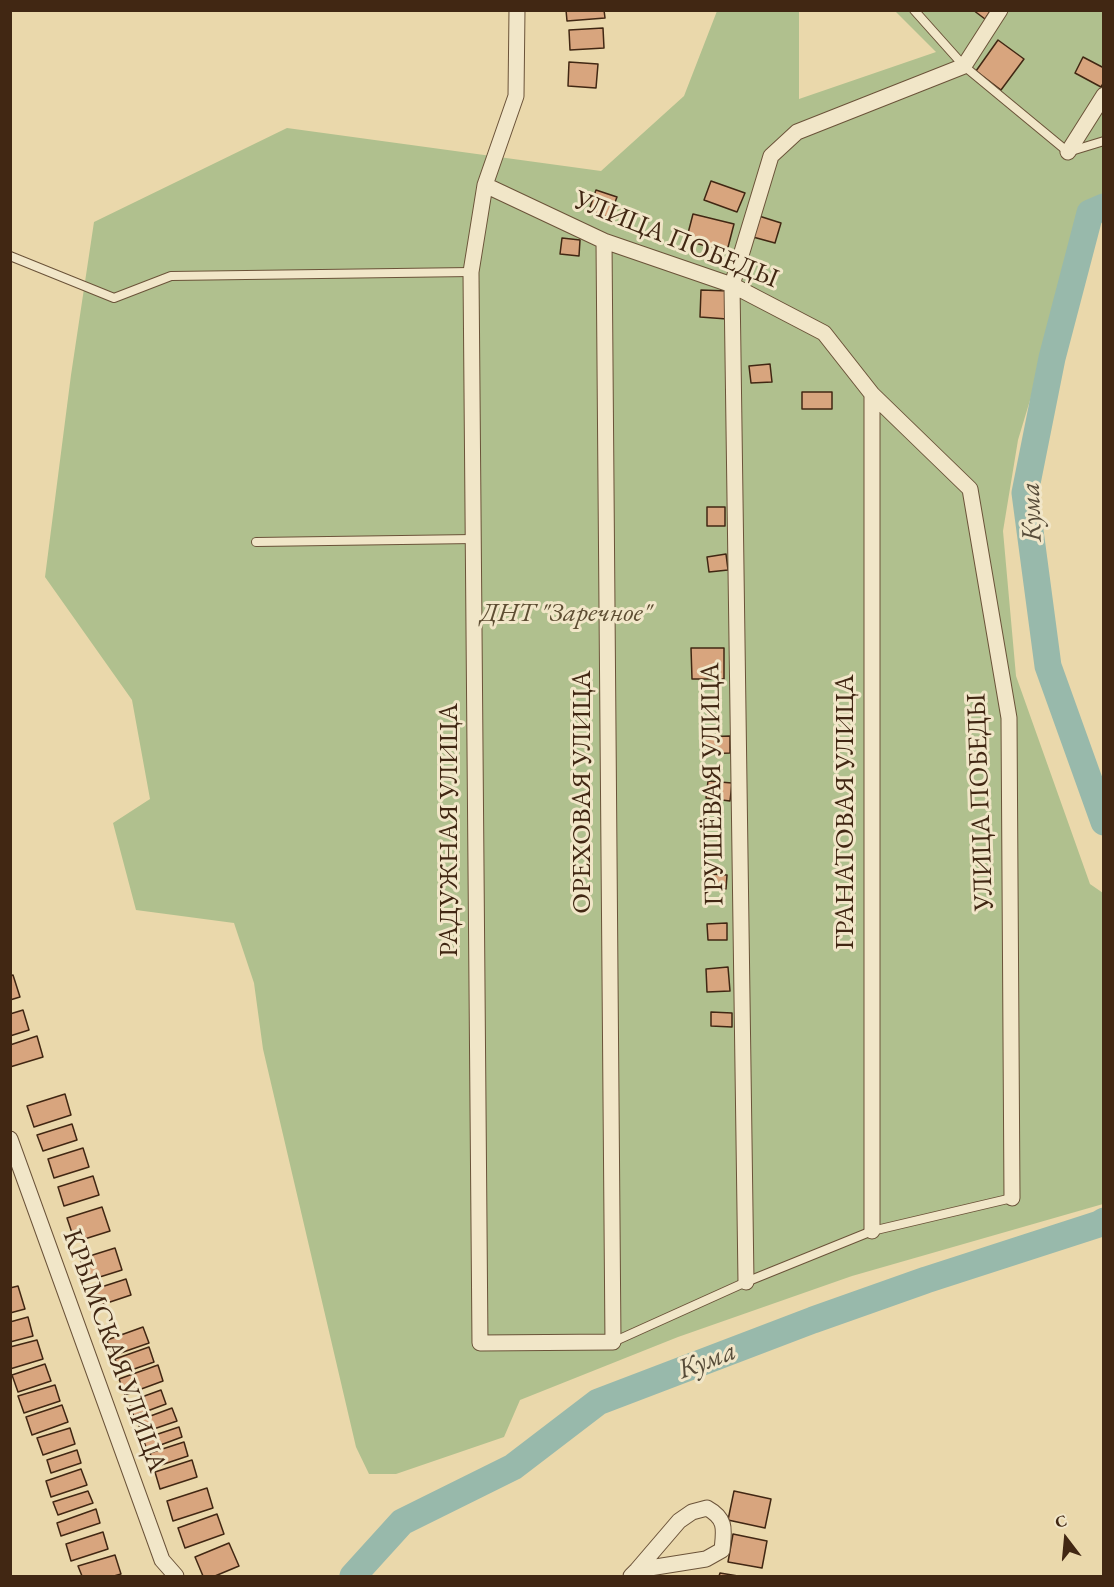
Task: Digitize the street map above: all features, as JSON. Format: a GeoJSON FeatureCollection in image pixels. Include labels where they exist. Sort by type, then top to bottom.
{"type":"FeatureCollection","features":[{"type":"Feature","properties":{"kind":"street"},"geometry":{"type":"LineString","coordinates":[[485,185],[516,96],[517,10]]}},
{"type":"Feature","properties":{"kind":"street"},"geometry":{"type":"LineString","coordinates":[[964,66],[1000,10]]}},
{"type":"Feature","properties":{"kind":"street","name":"ГРУШЁВАЯ УЛИЦА"},"geometry":{"type":"LineString","coordinates":[[746,1282],[732,285],[771,156],[797,132],[964,66]]}},
{"type":"Feature","properties":{"kind":"street"},"geometry":{"type":"LineString","coordinates":[[1068,152],[1104,95]]}},
{"type":"Feature","properties":{"kind":"street","name":"УЛИЦА ПОБЕДЫ"},"geometry":{"type":"LineString","coordinates":[[485,185],[604,241],[732,285],[824,333],[872,394],[970,489],[1009,718],[1012,1198]]}},
{"type":"Feature","properties":{"kind":"street","name":"РАДУЖНАЯ УЛИЦА"},"geometry":{"type":"LineString","coordinates":[[485,185],[471,272],[480,1343],[613,1342]]}},
{"type":"Feature","properties":{"kind":"street","name":"ОРЕХОВАЯ УЛИЦА"},"geometry":{"type":"LineString","coordinates":[[604,241],[613,1342]]}},
{"type":"Feature","properties":{"kind":"street","name":"ГРАНАТОВАЯ УЛИЦА"},"geometry":{"type":"LineString","coordinates":[[872,394],[872,1231]]}},
{"type":"Feature","properties":{"kind":"street","name":"КРЫМСКАЯ УЛИЦА"},"geometry":{"type":"LineString","coordinates":[[10,1139],[162,1560],[176,1576]]}},
{"type":"Feature","properties":{"kind":"street"},"geometry":{"type":"LineString","coordinates":[[707,1508],[718,1514],[724,1529],[722,1550],[706,1559],[634,1573],[679,1521],[692,1512],[707,1508]]}},
{"type":"Feature","properties":{"kind":"lane"},"geometry":{"type":"LineString","coordinates":[[914,10],[964,66],[1068,152],[1104,141]]}},
{"type":"Feature","properties":{"kind":"lane"},"geometry":{"type":"LineString","coordinates":[[10,256],[114,298],[171,276],[471,272]]}},
{"type":"Feature","properties":{"kind":"lane"},"geometry":{"type":"LineString","coordinates":[[256,542],[474,539]]}},
{"type":"Feature","properties":{"kind":"lane"},"geometry":{"type":"LineString","coordinates":[[613,1342],[746,1282],[872,1231],[1012,1198]]}},
{"type":"Feature","properties":{"kind":"green space","name":"ДНТ \"Заречное\""},"geometry":{"type":"Polygon","coordinates":[[[717,11],[799,11],[799,99],[936,52],[895,11],[1103,11],[1103,195],[1090,201],[1018,440],[1003,531],[1016,676],[1090,884],[1103,893],[1103,1204],[852,1276],[678,1337],[520,1400],[504,1437],[396,1474],[369,1474],[356,1447],[263,1049],[254,983],[234,923],[136,910],[113,823],[150,799],[132,700],[45,577],[71,375],[94,222],[287,128],[601,171],[684,96],[717,11]]]}},
{"type":"Feature","properties":{"kind":"building"},"geometry":{"type":"Polygon","coordinates":[[[566,10],[604,10],[605,18],[567,21],[566,10]]]}},
{"type":"Feature","properties":{"kind":"building"},"geometry":{"type":"Polygon","coordinates":[[[973,10],[991,10],[985,19],[973,10]]]}},
{"type":"Feature","properties":{"kind":"building"},"geometry":{"type":"Polygon","coordinates":[[[603,28],[604,48],[570,50],[569,30],[603,28]]]}},
{"type":"Feature","properties":{"kind":"building"},"geometry":{"type":"Polygon","coordinates":[[[998,40],[1024,59],[1001,90],[976,71],[998,40]]]}},
{"type":"Feature","properties":{"kind":"building"},"geometry":{"type":"Polygon","coordinates":[[[1083,57],[1104,68],[1104,82],[1101,87],[1075,73],[1083,57]]]}},
{"type":"Feature","properties":{"kind":"building"},"geometry":{"type":"Polygon","coordinates":[[[569,62],[598,64],[596,88],[568,86],[569,62]]]}},
{"type":"Feature","properties":{"kind":"building"},"geometry":{"type":"Polygon","coordinates":[[[711,181],[745,193],[737,212],[704,200],[711,181]]]}},
{"type":"Feature","properties":{"kind":"building"},"geometry":{"type":"Polygon","coordinates":[[[596,190],[617,197],[609,218],[589,210],[596,190]]]}},
{"type":"Feature","properties":{"kind":"building"},"geometry":{"type":"Polygon","coordinates":[[[693,214],[734,224],[727,251],[686,241],[693,214]]]}},
{"type":"Feature","properties":{"kind":"building"},"geometry":{"type":"Polygon","coordinates":[[[759,216],[781,223],[775,243],[753,237],[759,216]]]}},
{"type":"Feature","properties":{"kind":"building"},"geometry":{"type":"Polygon","coordinates":[[[562,238],[580,240],[579,256],[560,254],[562,238]]]}},
{"type":"Feature","properties":{"kind":"building"},"geometry":{"type":"Polygon","coordinates":[[[701,290],[729,291],[727,319],[700,317],[701,290]]]}},
{"type":"Feature","properties":{"kind":"building"},"geometry":{"type":"Polygon","coordinates":[[[770,364],[772,382],[751,383],[749,366],[770,364]]]}},
{"type":"Feature","properties":{"kind":"building"},"geometry":{"type":"Polygon","coordinates":[[[802,392],[832,392],[832,409],[802,409],[802,392]]]}},
{"type":"Feature","properties":{"kind":"building"},"geometry":{"type":"Polygon","coordinates":[[[707,507],[725,507],[725,526],[707,526],[707,507]]]}},
{"type":"Feature","properties":{"kind":"building"},"geometry":{"type":"Polygon","coordinates":[[[726,554],[728,570],[709,572],[707,557],[726,554]]]}},
{"type":"Feature","properties":{"kind":"building"},"geometry":{"type":"Polygon","coordinates":[[[691,648],[724,648],[724,679],[692,679],[691,648]]]}},
{"type":"Feature","properties":{"kind":"building"},"geometry":{"type":"Polygon","coordinates":[[[730,736],[730,753],[702,754],[702,737],[730,736]]]}},
{"type":"Feature","properties":{"kind":"building"},"geometry":{"type":"Polygon","coordinates":[[[708,781],[732,783],[730,801],[706,798],[708,781]]]}},
{"type":"Feature","properties":{"kind":"building"},"geometry":{"type":"Polygon","coordinates":[[[711,874],[727,875],[726,889],[710,888],[711,874]]]}},
{"type":"Feature","properties":{"kind":"building"},"geometry":{"type":"Polygon","coordinates":[[[727,923],[727,940],[708,940],[707,924],[727,923]]]}},
{"type":"Feature","properties":{"kind":"building"},"geometry":{"type":"Polygon","coordinates":[[[728,967],[730,991],[707,992],[706,969],[728,967]]]}},
{"type":"Feature","properties":{"kind":"building"},"geometry":{"type":"Polygon","coordinates":[[[13,975],[20,997],[10,1000],[10,976],[13,975]]]}},
{"type":"Feature","properties":{"kind":"building"},"geometry":{"type":"Polygon","coordinates":[[[23,1010],[29,1030],[10,1036],[10,1014],[23,1010]]]}},
{"type":"Feature","properties":{"kind":"building"},"geometry":{"type":"Polygon","coordinates":[[[711,1012],[732,1013],[732,1027],[711,1026],[711,1012]]]}},
{"type":"Feature","properties":{"kind":"building"},"geometry":{"type":"Polygon","coordinates":[[[37,1036],[43,1057],[10,1067],[10,1045],[37,1036]]]}},
{"type":"Feature","properties":{"kind":"building"},"geometry":{"type":"Polygon","coordinates":[[[65,1094],[71,1115],[34,1127],[27,1106],[65,1094]]]}},
{"type":"Feature","properties":{"kind":"building"},"geometry":{"type":"Polygon","coordinates":[[[72,1124],[77,1140],[43,1151],[37,1135],[72,1124]]]}},
{"type":"Feature","properties":{"kind":"building"},"geometry":{"type":"Polygon","coordinates":[[[83,1148],[89,1167],[54,1178],[48,1159],[83,1148]]]}},
{"type":"Feature","properties":{"kind":"building"},"geometry":{"type":"Polygon","coordinates":[[[93,1176],[99,1195],[64,1206],[58,1187],[93,1176]]]}},
{"type":"Feature","properties":{"kind":"building"},"geometry":{"type":"Polygon","coordinates":[[[102,1207],[110,1231],[75,1242],[67,1218],[102,1207]]]}},
{"type":"Feature","properties":{"kind":"building"},"geometry":{"type":"Polygon","coordinates":[[[115,1248],[122,1270],[87,1281],[80,1259],[115,1248]]]}},
{"type":"Feature","properties":{"kind":"building"},"geometry":{"type":"Polygon","coordinates":[[[126,1279],[131,1295],[98,1306],[92,1290],[126,1279]]]}},
{"type":"Feature","properties":{"kind":"building"},"geometry":{"type":"Polygon","coordinates":[[[18,1286],[25,1309],[10,1313],[10,1288],[18,1286]]]}},
{"type":"Feature","properties":{"kind":"building"},"geometry":{"type":"Polygon","coordinates":[[[28,1317],[33,1336],[10,1342],[10,1322],[28,1317]]]}},
{"type":"Feature","properties":{"kind":"building"},"geometry":{"type":"Polygon","coordinates":[[[143,1327],[149,1343],[112,1356],[107,1340],[143,1327]]]}},
{"type":"Feature","properties":{"kind":"building"},"geometry":{"type":"Polygon","coordinates":[[[37,1340],[43,1359],[10,1369],[10,1347],[37,1340]]]}},
{"type":"Feature","properties":{"kind":"building"},"geometry":{"type":"Polygon","coordinates":[[[149,1347],[154,1362],[120,1374],[115,1359],[149,1347]]]}},
{"type":"Feature","properties":{"kind":"building"},"geometry":{"type":"Polygon","coordinates":[[[45,1364],[51,1381],[18,1392],[12,1375],[45,1364]]]}},
{"type":"Feature","properties":{"kind":"building"},"geometry":{"type":"Polygon","coordinates":[[[158,1365],[163,1381],[125,1395],[119,1379],[158,1365]]]}},
{"type":"Feature","properties":{"kind":"building"},"geometry":{"type":"Polygon","coordinates":[[[55,1385],[60,1401],[24,1413],[18,1396],[55,1385]]]}},
{"type":"Feature","properties":{"kind":"building"},"geometry":{"type":"Polygon","coordinates":[[[161,1390],[166,1404],[134,1416],[128,1402],[161,1390]]]}},
{"type":"Feature","properties":{"kind":"building"},"geometry":{"type":"Polygon","coordinates":[[[62,1405],[68,1422],[32,1435],[26,1417],[62,1405]]]}},
{"type":"Feature","properties":{"kind":"building"},"geometry":{"type":"Polygon","coordinates":[[[172,1408],[177,1421],[142,1433],[137,1421],[172,1408]]]}},
{"type":"Feature","properties":{"kind":"building"},"geometry":{"type":"Polygon","coordinates":[[[179,1427],[182,1437],[147,1450],[143,1439],[179,1427]]]}},
{"type":"Feature","properties":{"kind":"building"},"geometry":{"type":"Polygon","coordinates":[[[70,1428],[75,1444],[43,1455],[37,1438],[70,1428]]]}},
{"type":"Feature","properties":{"kind":"building"},"geometry":{"type":"Polygon","coordinates":[[[184,1442],[188,1456],[155,1467],[150,1453],[184,1442]]]}},
{"type":"Feature","properties":{"kind":"building"},"geometry":{"type":"Polygon","coordinates":[[[77,1450],[81,1463],[51,1473],[47,1460],[77,1450]]]}},
{"type":"Feature","properties":{"kind":"building"},"geometry":{"type":"Polygon","coordinates":[[[192,1460],[197,1477],[160,1489],[155,1472],[192,1460]]]}},
{"type":"Feature","properties":{"kind":"building"},"geometry":{"type":"Polygon","coordinates":[[[81,1469],[87,1485],[51,1497],[46,1481],[81,1469]]]}},
{"type":"Feature","properties":{"kind":"building"},"geometry":{"type":"Polygon","coordinates":[[[207,1488],[213,1508],[173,1521],[167,1501],[207,1488]]]}},
{"type":"Feature","properties":{"kind":"building"},"geometry":{"type":"Polygon","coordinates":[[[88,1491],[93,1503],[58,1515],[53,1502],[88,1491]]]}},
{"type":"Feature","properties":{"kind":"building"},"geometry":{"type":"Polygon","coordinates":[[[734,1491],[771,1499],[765,1528],[728,1520],[734,1491]]]}},
{"type":"Feature","properties":{"kind":"building"},"geometry":{"type":"Polygon","coordinates":[[[96,1509],[100,1523],[61,1536],[57,1523],[96,1509]]]}},
{"type":"Feature","properties":{"kind":"building"},"geometry":{"type":"Polygon","coordinates":[[[217,1514],[224,1534],[185,1548],[178,1528],[217,1514]]]}},
{"type":"Feature","properties":{"kind":"building"},"geometry":{"type":"Polygon","coordinates":[[[103,1532],[108,1549],[71,1561],[66,1544],[103,1532]]]}},
{"type":"Feature","properties":{"kind":"building"},"geometry":{"type":"Polygon","coordinates":[[[733,1534],[767,1541],[762,1568],[728,1562],[733,1534]]]}},
{"type":"Feature","properties":{"kind":"building"},"geometry":{"type":"Polygon","coordinates":[[[229,1543],[239,1566],[215,1576],[203,1576],[195,1557],[229,1543]]]}},
{"type":"Feature","properties":{"kind":"building"},"geometry":{"type":"Polygon","coordinates":[[[115,1555],[121,1574],[82,1576],[78,1566],[115,1555]]]}},
{"type":"Feature","properties":{"kind":"building"},"geometry":{"type":"Polygon","coordinates":[[[720,1573],[738,1576],[719,1576],[720,1573]]]}},
{"type":"Feature","properties":{"kind":"waterway","name":"Кума"},"geometry":{"type":"LineString","coordinates":[[1104,207],[1090,213],[1052,358],[1025,493],[1048,666],[1104,822]]}},
{"type":"Feature","properties":{"kind":"waterway","name":"Кума"},"geometry":{"type":"LineString","coordinates":[[353,1576],[402,1522],[513,1467],[598,1402],[813,1320],[1104,1221]]}}]}
